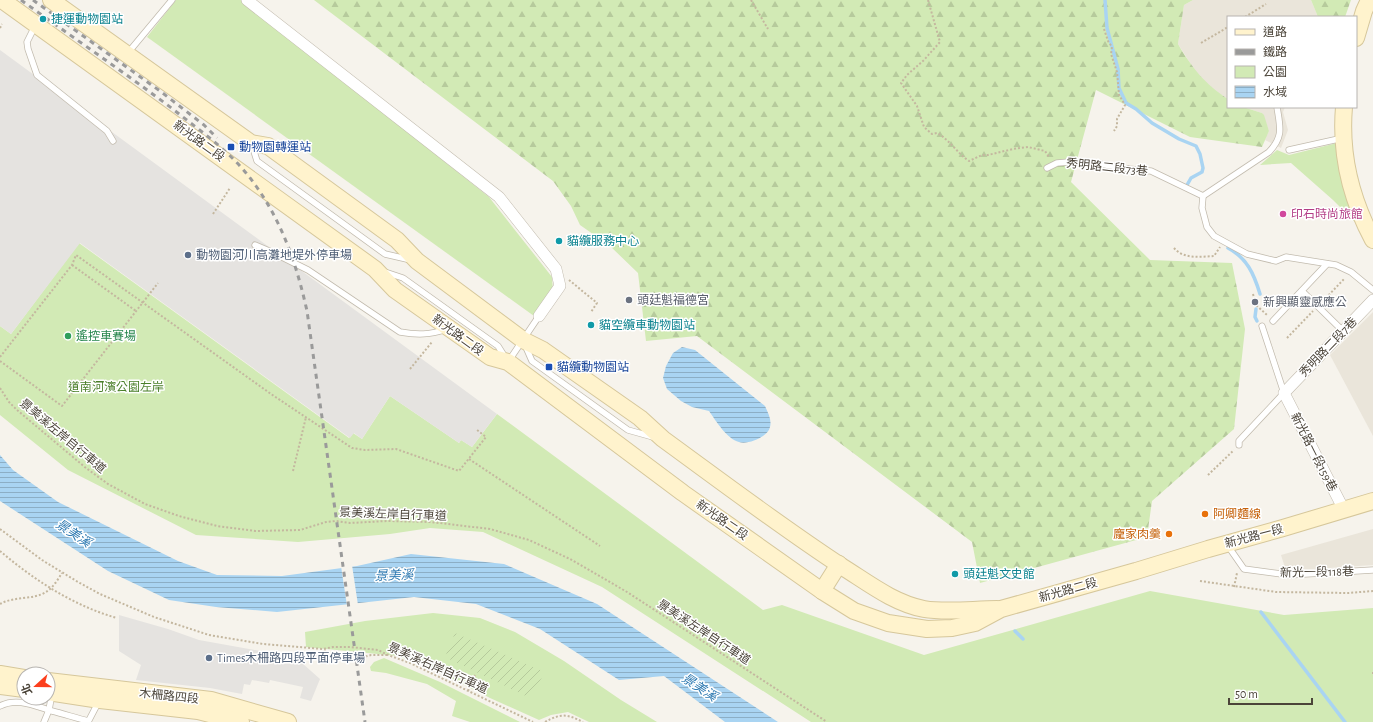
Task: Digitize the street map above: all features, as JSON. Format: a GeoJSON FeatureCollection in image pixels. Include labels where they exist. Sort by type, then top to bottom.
{"type":"FeatureCollection","features":[{"type":"Feature","properties":{"kind":"street","name":"新光路二段"},"geometry":{"type":"LineString","coordinates":[[2,0],[375,269],[395,290],[490,358],[508,362],[684,493],[822,591],[854,611],[888,623],[927,629],[952,628],[975,623],[1001,609],[1136,571]]}},
{"type":"Feature","properties":{"kind":"street","name":"新光路二段"},"geometry":{"type":"LineString","coordinates":[[51,0],[251,143],[268,146],[397,240],[417,261],[522,340],[542,350],[640,418],[663,439],[814,548],[882,592],[904,603],[924,609],[1001,609]]}},
{"type":"Feature","properties":{"kind":"street"},"geometry":{"type":"LineString","coordinates":[[247,0],[499,197],[556,269],[560,286],[539,316]]}},
{"type":"Feature","properties":{"kind":"street"},"geometry":{"type":"LineString","coordinates":[[1357,35],[1367,8]]}},
{"type":"Feature","properties":{"kind":"street"},"geometry":{"type":"LineString","coordinates":[[1344,108],[1343,138],[1349,180],[1361,217],[1373,240]]}},
{"type":"Feature","properties":{"kind":"street","name":"秀明路二段7巷"},"geometry":{"type":"LineString","coordinates":[[1284,393],[1373,300]]}},
{"type":"Feature","properties":{"kind":"street","name":"新光路一段159巷"},"geometry":{"type":"LineString","coordinates":[[1284,393],[1344,510]]}},
{"type":"Feature","properties":{"kind":"street","name":"新光路一段"},"geometry":{"type":"LineString","coordinates":[[1136,571],[1373,501]]}},
{"type":"Feature","properties":{"kind":"street"},"geometry":{"type":"LineString","coordinates":[[822,591],[839,564]]}},
{"type":"Feature","properties":{"kind":"street"},"geometry":{"type":"LineString","coordinates":[[0,674],[16,677]]}},
{"type":"Feature","properties":{"kind":"street"},"geometry":{"type":"LineString","coordinates":[[0,686],[16,688]]}},
{"type":"Feature","properties":{"kind":"street","name":"木柵路四段"},"geometry":{"type":"LineString","coordinates":[[56,690],[101,694],[198,698],[230,717],[288,722]]}},
{"type":"Feature","properties":{"kind":"lane"},"geometry":{"type":"LineString","coordinates":[[127,54],[172,0]]}},
{"type":"Feature","properties":{"kind":"lane"},"geometry":{"type":"LineString","coordinates":[[36,24],[27,42],[37,75],[107,131],[113,141]]}},
{"type":"Feature","properties":{"kind":"lane"},"geometry":{"type":"LineString","coordinates":[[1276,108],[1281,130],[1276,144],[1269,152],[1203,196],[1202,208],[1207,227],[1214,236],[1247,254],[1276,261],[1286,257],[1336,265],[1351,272],[1373,290]]}},
{"type":"Feature","properties":{"kind":"lane"},"geometry":{"type":"LineString","coordinates":[[1289,150],[1343,138]]}},
{"type":"Feature","properties":{"kind":"lane","name":"秀明路二段73巷"},"geometry":{"type":"LineString","coordinates":[[1047,168],[1057,163],[1069,162],[1100,164],[1151,171],[1203,196]]}},
{"type":"Feature","properties":{"kind":"lane"},"geometry":{"type":"LineString","coordinates":[[255,245],[308,270],[400,332],[433,334],[448,328]]}},
{"type":"Feature","properties":{"kind":"lane"},"geometry":{"type":"LineString","coordinates":[[1273,322],[1327,264]]}},
{"type":"Feature","properties":{"kind":"lane"},"geometry":{"type":"LineString","coordinates":[[375,269],[403,278],[498,346],[508,362],[539,316]]}},
{"type":"Feature","properties":{"kind":"lane"},"geometry":{"type":"LineString","coordinates":[[1302,291],[1343,331]]}},
{"type":"Feature","properties":{"kind":"lane","name":"新光路一段159巷"},"geometry":{"type":"LineString","coordinates":[[1262,326],[1284,393]]}},
{"type":"Feature","properties":{"kind":"lane"},"geometry":{"type":"LineString","coordinates":[[1239,445],[1239,440],[1284,393]]}},
{"type":"Feature","properties":{"kind":"lane","name":"新光一段118巷"},"geometry":{"type":"LineString","coordinates":[[1226,544],[1244,569],[1289,575],[1373,570]]}},
{"type":"Feature","properties":{"kind":"lane"},"geometry":{"type":"LineString","coordinates":[[0,706],[11,702],[34,704],[88,722],[101,694]]}},
{"type":"Feature","properties":{"kind":"lane"},"geometry":{"type":"LineString","coordinates":[[44,722],[49,706]]}},
{"type":"Feature","properties":{"kind":"path"},"geometry":{"type":"LineString","coordinates":[[751,0],[768,29]]}},
{"type":"Feature","properties":{"kind":"path"},"geometry":{"type":"LineString","coordinates":[[928,0],[940,42],[901,83],[918,106],[924,127],[932,134],[937,133],[947,138],[969,161],[982,155],[1028,147],[1045,151],[1049,157],[1057,163]]}},
{"type":"Feature","properties":{"kind":"path"},"geometry":{"type":"LineString","coordinates":[[1246,16],[1266,4]]}},
{"type":"Feature","properties":{"kind":"path"},"geometry":{"type":"LineString","coordinates":[[0,28],[2,24]]}},
{"type":"Feature","properties":{"kind":"path"},"geometry":{"type":"LineString","coordinates":[[1201,43],[1227,28]]}},
{"type":"Feature","properties":{"kind":"path"},"geometry":{"type":"LineString","coordinates":[[1104,29],[1108,41],[1112,47],[1111,54],[1118,72],[1119,95],[1125,105],[1117,119],[1117,126],[1114,131]]}},
{"type":"Feature","properties":{"kind":"path"},"geometry":{"type":"LineString","coordinates":[[212,214],[230,188]]}},
{"type":"Feature","properties":{"kind":"path"},"geometry":{"type":"LineString","coordinates":[[1174,248],[1178,253],[1184,256],[1214,256],[1224,242]]}},
{"type":"Feature","properties":{"kind":"path"},"geometry":{"type":"LineString","coordinates":[[0,357],[72,265],[76,255],[271,394],[352,448],[365,450],[396,449],[459,471],[486,437],[477,430]]}},
{"type":"Feature","properties":{"kind":"path"},"geometry":{"type":"LineString","coordinates":[[72,265],[136,311]]}},
{"type":"Feature","properties":{"kind":"path"},"geometry":{"type":"LineString","coordinates":[[556,269],[597,304],[591,312]]}},
{"type":"Feature","properties":{"kind":"path"},"geometry":{"type":"LineString","coordinates":[[0,361],[62,406],[158,284]]}},
{"type":"Feature","properties":{"kind":"path"},"geometry":{"type":"LineString","coordinates":[[1254,294],[1256,305],[1273,322]]}},
{"type":"Feature","properties":{"kind":"path"},"geometry":{"type":"LineString","coordinates":[[410,369],[432,342]]}},
{"type":"Feature","properties":{"kind":"path","name":"景美溪左岸自行車道"},"geometry":{"type":"LineString","coordinates":[[0,388],[16,410],[86,468],[108,484],[145,504],[179,516],[217,526],[255,530],[300,530],[326,522],[336,521],[350,523],[387,521],[431,522],[490,530],[529,540],[570,559],[627,592],[827,722]]}},
{"type":"Feature","properties":{"kind":"path"},"geometry":{"type":"LineString","coordinates":[[293,471],[306,417]]}},
{"type":"Feature","properties":{"kind":"path"},"geometry":{"type":"LineString","coordinates":[[1208,476],[1239,445]]}},
{"type":"Feature","properties":{"kind":"path"},"geometry":{"type":"LineString","coordinates":[[469,459],[600,546]]}},
{"type":"Feature","properties":{"kind":"path","name":"景美溪右岸自行車道"},"geometry":{"type":"LineString","coordinates":[[0,529],[42,560],[100,594],[131,608],[179,626],[209,635],[271,645],[323,649],[333,646],[378,650],[410,663],[526,721],[533,722]]}},
{"type":"Feature","properties":{"kind":"path"},"geometry":{"type":"LineString","coordinates":[[0,551],[16,565],[58,593],[104,614],[117,618]]}},
{"type":"Feature","properties":{"kind":"path"},"geometry":{"type":"LineString","coordinates":[[0,604],[14,599],[46,593],[52,588],[62,573]]}},
{"type":"Feature","properties":{"kind":"path"},"geometry":{"type":"LineString","coordinates":[[1234,587],[1238,573]]}},
{"type":"Feature","properties":{"kind":"path"},"geometry":{"type":"LineString","coordinates":[[1200,581],[1276,592],[1348,593],[1373,591]]}},
{"type":"Feature","properties":{"kind":"path"},"geometry":{"type":"LineString","coordinates":[[323,649],[344,659],[352,660],[371,655],[388,655]]}},
{"type":"Feature","properties":{"kind":"path"},"geometry":{"type":"LineString","coordinates":[[468,691],[475,675]]}},
{"type":"Feature","properties":{"kind":"path"},"geometry":{"type":"LineString","coordinates":[[545,722],[553,717],[564,715],[583,722]]}},
{"type":"Feature","properties":{"kind":"shaded area"},"geometry":{"type":"Polygon","coordinates":[[[1193,0],[1311,0],[1318,16],[1227,16],[1227,98],[1213,90],[1197,74],[1178,44],[1184,5],[1193,0]]]}},
{"type":"Feature","properties":{"kind":"shaded area","name":"動物園河川高灘地堤外停車場"},"geometry":{"type":"Polygon","coordinates":[[[0,50],[497,414],[472,447],[461,440],[459,443],[390,396],[362,439],[354,433],[350,438],[80,243],[11,334],[0,326],[0,50]]]}},
{"type":"Feature","properties":{"kind":"shaded area"},"geometry":{"type":"Polygon","coordinates":[[[1246,108],[1285,108],[1283,112],[1288,130],[1281,148],[1265,140],[1269,131],[1262,113],[1246,108]]]}},
{"type":"Feature","properties":{"kind":"shaded area"},"geometry":{"type":"Polygon","coordinates":[[[1373,312],[1373,436],[1330,355],[1373,312]]]}},
{"type":"Feature","properties":{"kind":"shaded area"},"geometry":{"type":"Polygon","coordinates":[[[1373,529],[1373,565],[1329,568],[1287,574],[1281,555],[1373,529]]]}},
{"type":"Feature","properties":{"kind":"shaded area","name":"Times木柵路四段平面停車場"},"geometry":{"type":"Polygon","coordinates":[[[119,615],[168,629],[199,640],[272,653],[302,663],[320,679],[311,701],[300,698],[303,687],[270,680],[269,683],[252,680],[250,685],[244,684],[242,694],[210,688],[136,680],[141,665],[119,651],[119,615]]]}},
{"type":"Feature","properties":{"kind":"green space"},"geometry":{"type":"Polygon","coordinates":[[[176,0],[242,0],[489,197],[552,277],[553,291],[534,316],[147,37],[176,0]]]}},
{"type":"Feature","properties":{"kind":"green space"},"geometry":{"type":"Polygon","coordinates":[[[314,0],[1193,0],[1184,5],[1178,44],[1188,61],[1200,75],[1212,87],[1227,98],[1227,108],[1246,108],[1264,115],[1269,131],[1262,147],[1190,137],[1096,90],[1071,182],[1150,260],[1232,263],[1245,329],[1234,429],[1152,501],[1147,537],[980,583],[972,542],[697,336],[646,341],[638,273],[610,246],[580,225],[571,206],[553,181],[314,0]]]}},
{"type":"Feature","properties":{"kind":"green space"},"geometry":{"type":"Polygon","coordinates":[[[1311,0],[1351,0],[1345,16],[1318,16],[1311,0]]]}},
{"type":"Feature","properties":{"kind":"green space"},"geometry":{"type":"Polygon","coordinates":[[[1337,143],[1358,225],[1333,200],[1291,163],[1260,165],[1277,150],[1289,155],[1337,143]]]}},
{"type":"Feature","properties":{"kind":"green space","name":"道南河濱公園左岸"},"geometry":{"type":"Polygon","coordinates":[[[79,243],[349,438],[353,433],[362,439],[390,396],[459,443],[461,440],[472,447],[497,414],[763,610],[782,605],[924,655],[1150,591],[1284,615],[1373,608],[1373,722],[811,722],[602,587],[483,532],[430,528],[390,534],[298,542],[196,535],[68,470],[0,415],[0,326],[11,334],[79,243]]]}},
{"type":"Feature","properties":{"kind":"green space"},"geometry":{"type":"Polygon","coordinates":[[[433,613],[480,618],[515,632],[564,661],[621,700],[657,722],[589,722],[568,712],[551,715],[539,720],[490,698],[433,669],[398,656],[306,647],[305,632],[365,621],[433,613]]]}},
{"type":"Feature","properties":{"kind":"green space"},"geometry":{"type":"Polygon","coordinates":[[[455,633],[545,672],[530,698],[445,657],[455,633]]]}},
{"type":"Feature","properties":{"kind":"green space"},"geometry":{"type":"Polygon","coordinates":[[[384,658],[440,682],[520,722],[470,722],[452,716],[456,701],[427,684],[386,673],[371,671],[370,667],[374,662],[384,658]]]}},
{"type":"Feature","properties":{"kind":"water"},"geometry":{"type":"Polygon","coordinates":[[[682,347],[695,350],[765,406],[770,422],[770,427],[766,434],[752,441],[743,443],[739,442],[730,437],[722,429],[709,411],[692,407],[681,401],[667,389],[663,378],[666,366],[673,353],[682,347]]]}},
{"type":"Feature","properties":{"kind":"water","name":"景美溪"},"geometry":{"type":"Polygon","coordinates":[[[0,455],[13,470],[58,502],[178,561],[217,575],[282,576],[357,566],[411,554],[504,564],[597,604],[778,722],[725,722],[664,676],[619,680],[540,629],[476,604],[414,597],[277,612],[216,607],[169,600],[108,571],[0,501],[0,455]]]}},
{"type":"Feature","properties":{"kind":"pier"},"geometry":{"type":"Polygon","coordinates":[[[352,565],[358,605],[347,606],[341,566],[352,565]]]}},
{"type":"Feature","properties":{"kind":"waterway"},"geometry":{"type":"LineString","coordinates":[[1105,0],[1107,28],[1118,69],[1119,88],[1126,103],[1136,109],[1152,123],[1179,139],[1196,146],[1200,154],[1203,168],[1202,172],[1191,178],[1187,185]]}},
{"type":"Feature","properties":{"kind":"waterway"},"geometry":{"type":"LineString","coordinates":[[1228,248],[1235,252],[1249,267],[1260,294]]}},
{"type":"Feature","properties":{"kind":"waterway"},"geometry":{"type":"LineString","coordinates":[[1256,309],[1255,317],[1257,321]]}},
{"type":"Feature","properties":{"kind":"waterway"},"geometry":{"type":"LineString","coordinates":[[1261,612],[1345,722]]}},
{"type":"Feature","properties":{"kind":"waterway"},"geometry":{"type":"LineString","coordinates":[[1015,631],[1023,639]]}},
{"type":"Feature","properties":{"kind":"railway"},"geometry":{"type":"LineString","coordinates":[[21,0],[117,68],[218,145],[248,175],[266,200],[274,215],[294,262],[307,311],[365,722]]}},
{"type":"Feature","properties":{"kind":"railway"},"geometry":{"type":"LineString","coordinates":[[33,0],[160,91],[204,125],[217,138]]}},
{"type":"Feature","properties":{"kind":"place","name":"捷運動物園站"},"geometry":{"type":"Point","coordinates":[43,19]}},
{"type":"Feature","properties":{"kind":"place","name":"動物園轉運站"},"geometry":{"type":"Point","coordinates":[231,147]}},
{"type":"Feature","properties":{"kind":"place","name":"印石時尚旅館"},"geometry":{"type":"Point","coordinates":[1283,214]}},
{"type":"Feature","properties":{"kind":"place","name":"貓纜服務中心"},"geometry":{"type":"Point","coordinates":[559,241]}},
{"type":"Feature","properties":{"kind":"place","name":"動物園河川高灘地堤外停車場"},"geometry":{"type":"Point","coordinates":[188,255]}},
{"type":"Feature","properties":{"kind":"place","name":"頭廷魁福德宮"},"geometry":{"type":"Point","coordinates":[629,300]}},
{"type":"Feature","properties":{"kind":"place","name":"新興顯靈感應公"},"geometry":{"type":"Point","coordinates":[1255,302]}},
{"type":"Feature","properties":{"kind":"place","name":"貓空纜車動物園站"},"geometry":{"type":"Point","coordinates":[591,325]}},
{"type":"Feature","properties":{"kind":"place","name":"遙控車賽場"},"geometry":{"type":"Point","coordinates":[68,336]}},
{"type":"Feature","properties":{"kind":"place","name":"貓纜動物園站"},"geometry":{"type":"Point","coordinates":[549,367]}},
{"type":"Feature","properties":{"kind":"place","name":"阿卿麵線"},"geometry":{"type":"Point","coordinates":[1205,514]}},
{"type":"Feature","properties":{"kind":"place","name":"龐家肉羹"},"geometry":{"type":"Point","coordinates":[1169,534]}},
{"type":"Feature","properties":{"kind":"place","name":"頭廷魁文史館"},"geometry":{"type":"Point","coordinates":[955,574]}},
{"type":"Feature","properties":{"kind":"place","name":"Times木柵路四段平面停車場"},"geometry":{"type":"Point","coordinates":[209,658]}}]}
